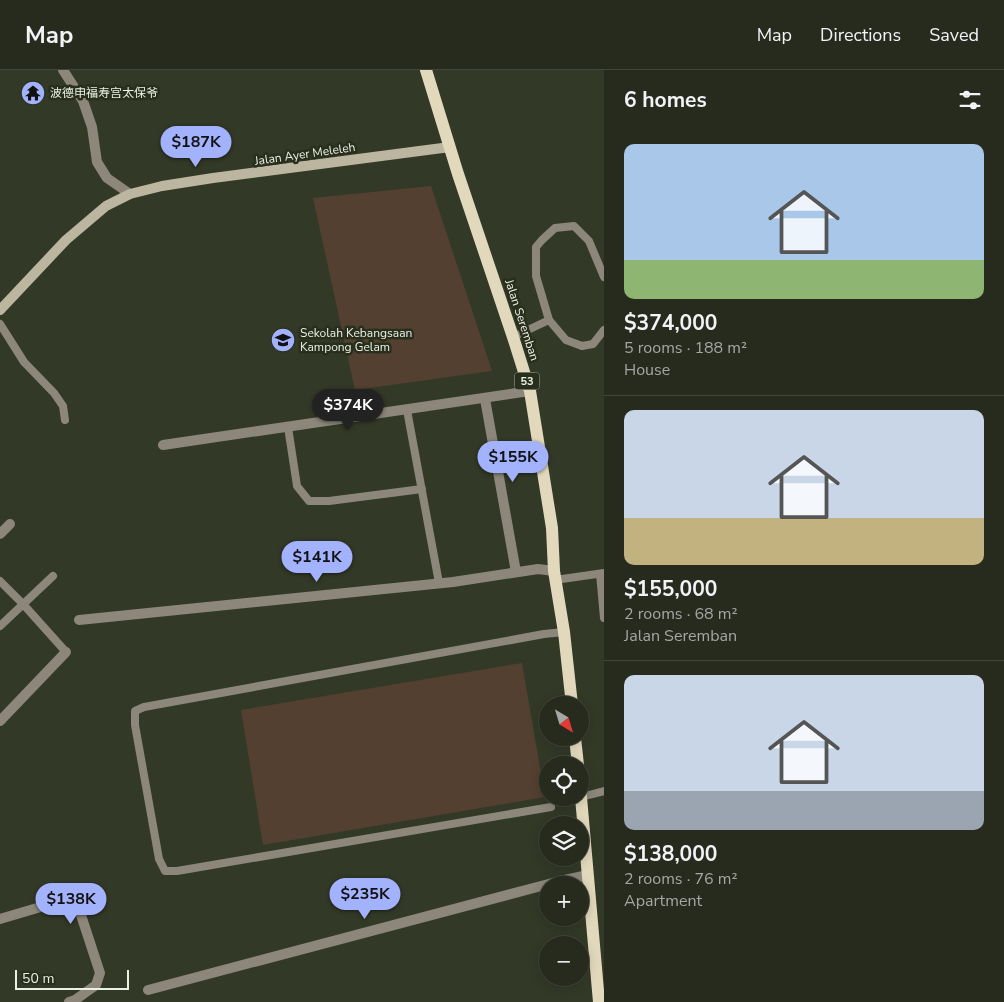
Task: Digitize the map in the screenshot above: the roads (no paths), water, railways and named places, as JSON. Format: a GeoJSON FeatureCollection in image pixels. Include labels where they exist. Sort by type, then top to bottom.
{"type":"FeatureCollection","features":[{"type":"Feature","properties":{"kind":"main road","name":"Jalan Seremban"},"geometry":{"type":"LineString","coordinates":[[426,70],[530,392],[552,528],[555,575],[571,696]]}},
{"type":"Feature","properties":{"kind":"main road"},"geometry":{"type":"LineString","coordinates":[[582,806],[599,1002]]}},
{"type":"Feature","properties":{"kind":"street"},"geometry":{"type":"LineString","coordinates":[[63,70],[83,101],[92,128],[97,162],[107,178],[130,194]]}},
{"type":"Feature","properties":{"kind":"street","name":"Jalan Ayer Meleleh"},"geometry":{"type":"LineString","coordinates":[[0,310],[66,240],[106,206],[130,194],[162,186],[213,178],[450,147]]}},
{"type":"Feature","properties":{"kind":"street"},"geometry":{"type":"LineString","coordinates":[[163,445],[530,392]]}},
{"type":"Feature","properties":{"kind":"street"},"geometry":{"type":"LineString","coordinates":[[485,399],[516,572]]}},
{"type":"Feature","properties":{"kind":"street"},"geometry":{"type":"LineString","coordinates":[[0,534],[10,524]]}},
{"type":"Feature","properties":{"kind":"street"},"geometry":{"type":"LineString","coordinates":[[79,620],[439,583],[538,569],[555,575]]}},
{"type":"Feature","properties":{"kind":"street"},"geometry":{"type":"LineString","coordinates":[[0,721],[66,652]]}},
{"type":"Feature","properties":{"kind":"street"},"geometry":{"type":"LineString","coordinates":[[148,990],[588,875]]}},
{"type":"Feature","properties":{"kind":"street"},"geometry":{"type":"LineString","coordinates":[[0,919],[61,900],[71,904],[80,912],[100,973],[96,985],[75,1000],[69,1002]]}},
{"type":"Feature","properties":{"kind":"lane"},"geometry":{"type":"LineString","coordinates":[[604,277],[589,241],[574,226],[555,228],[536,247],[536,276],[548,320],[566,340],[582,346],[593,344],[604,330]]}},
{"type":"Feature","properties":{"kind":"lane"},"geometry":{"type":"LineString","coordinates":[[513,337],[548,320]]}},
{"type":"Feature","properties":{"kind":"lane"},"geometry":{"type":"LineString","coordinates":[[0,324],[24,362],[54,393],[63,406],[65,420]]}},
{"type":"Feature","properties":{"kind":"lane"},"geometry":{"type":"LineString","coordinates":[[407,410],[439,583]]}},
{"type":"Feature","properties":{"kind":"lane"},"geometry":{"type":"LineString","coordinates":[[288,427],[298,486],[309,501],[329,501],[422,489]]}},
{"type":"Feature","properties":{"kind":"lane"},"geometry":{"type":"LineString","coordinates":[[555,575],[602,574],[604,618]]}},
{"type":"Feature","properties":{"kind":"lane"},"geometry":{"type":"LineString","coordinates":[[0,626],[53,576]]}},
{"type":"Feature","properties":{"kind":"lane"},"geometry":{"type":"LineString","coordinates":[[0,581],[66,652]]}},
{"type":"Feature","properties":{"kind":"lane"},"geometry":{"type":"LineString","coordinates":[[551,807],[177,871],[165,871],[159,859],[135,725],[135,711],[144,707],[544,634],[564,632]]}},
{"type":"Feature","properties":{"kind":"lane"},"geometry":{"type":"LineString","coordinates":[[589,792],[604,791]]}},
{"type":"Feature","properties":{"kind":"place","name":"波德申福寿宫太保爷"},"geometry":{"type":"Point","coordinates":[33,93]}},
{"type":"Feature","properties":{"kind":"place","name":"Sekolah Kebangsaan Kampong Gelam"},"geometry":{"type":"Point","coordinates":[283,340]}}]}
